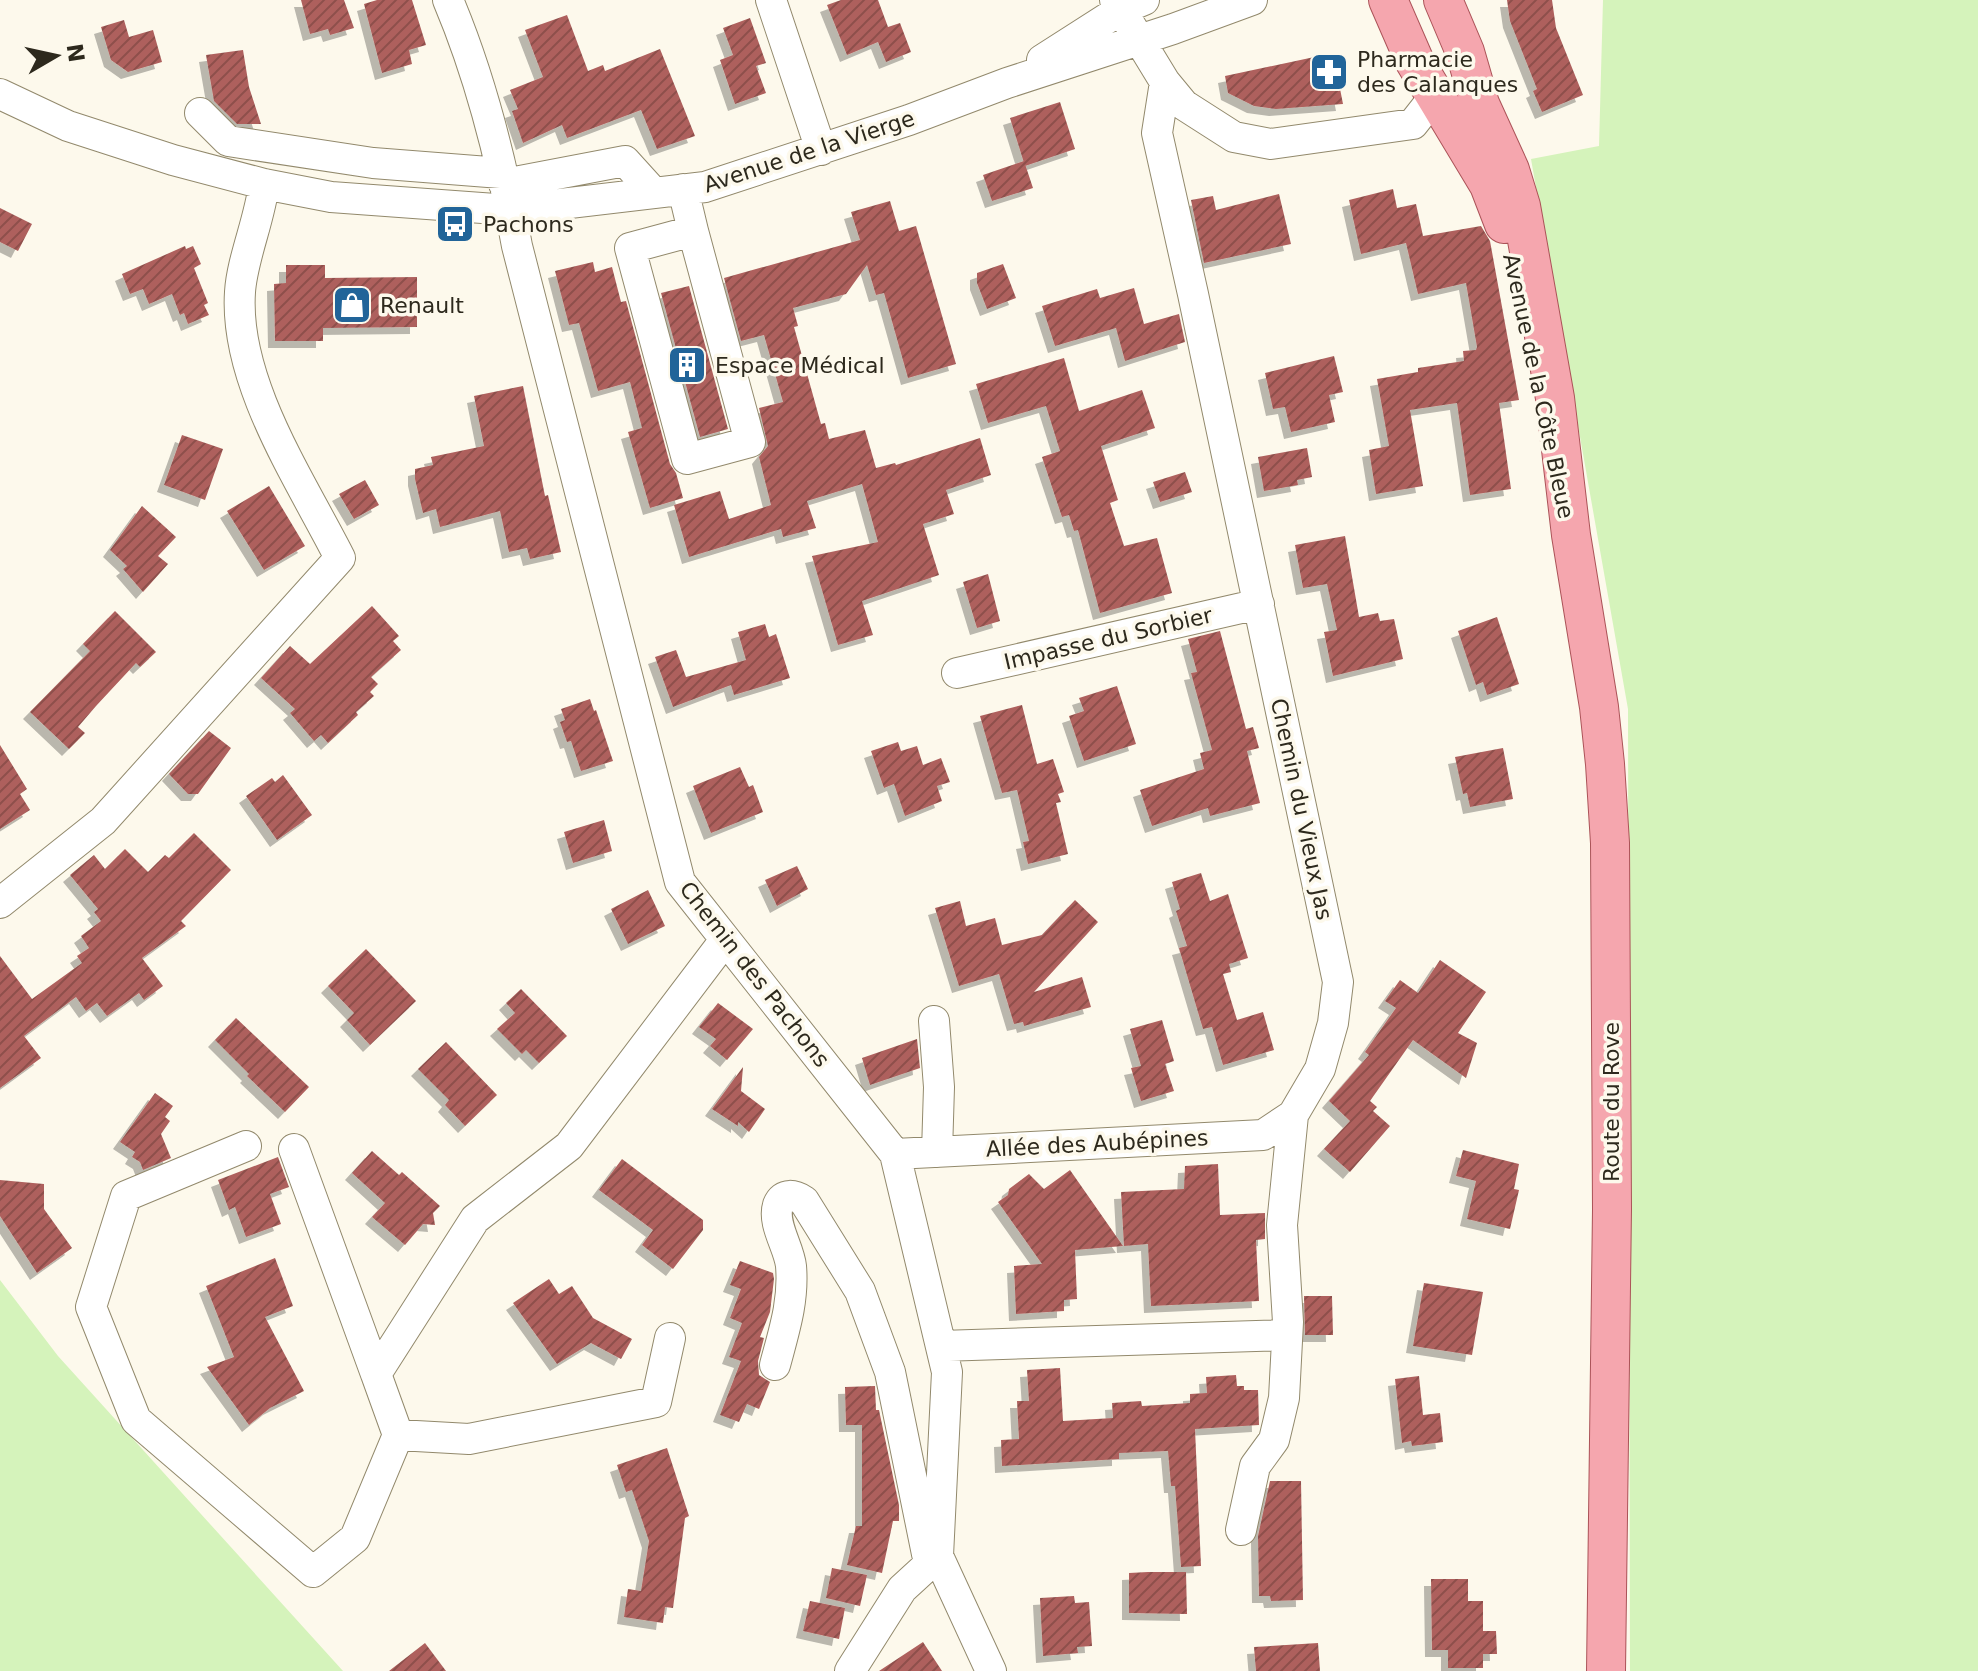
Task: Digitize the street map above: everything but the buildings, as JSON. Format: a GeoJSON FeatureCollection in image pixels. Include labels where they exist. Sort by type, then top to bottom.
{"type":"FeatureCollection","features":[{"type":"Feature","properties":{"kind":"main road","name":"Avenue de la Côte Bleue"},"geometry":{"type":"LineString","coordinates":[[1388,0],[1415,62],[1424,110],[1489,185],[1498,205],[1509,242],[1543,418],[1571,535]]}},
{"type":"Feature","properties":{"kind":"main road","name":"Avenue de la Côte Bleue"},"geometry":{"type":"LineString","coordinates":[[1443,0],[1465,52],[1484,114],[1510,170],[1521,206],[1555,398],[1571,535]]}},
{"type":"Feature","properties":{"kind":"main road","name":"Route du Rove"},"geometry":{"type":"LineString","coordinates":[[1571,535],[1599,707],[1610,843],[1612,1209],[1606,1671]]}},
{"type":"Feature","properties":{"kind":"street","name":"Chemin des Pachons"},"geometry":{"type":"LineString","coordinates":[[448,0],[471,55],[520,261],[680,882],[895,1154],[947,1372],[934,1560],[991,1671]]}},
{"type":"Feature","properties":{"kind":"street"},"geometry":{"type":"LineString","coordinates":[[771,0],[821,150]]}},
{"type":"Feature","properties":{"kind":"street"},"geometry":{"type":"LineString","coordinates":[[1007,83],[1252,0]]}},
{"type":"Feature","properties":{"kind":"street"},"geometry":{"type":"LineString","coordinates":[[1007,83],[1126,3],[1139,39],[1165,82],[1184,105],[1234,137],[1271,144],[1375,130],[1424,110]]}},
{"type":"Feature","properties":{"kind":"street","name":"Chemin du Vieux Jas"},"geometry":{"type":"LineString","coordinates":[[1165,82],[1157,133],[1338,982],[1333,1023],[1320,1069],[1293,1115],[1282,1225],[1287,1335],[1284,1398],[1274,1440],[1255,1466],[1241,1530]]}},
{"type":"Feature","properties":{"kind":"street","name":"Avenue de la Vierge"},"geometry":{"type":"LineString","coordinates":[[0,94],[68,126],[173,160],[264,184],[331,197],[505,189],[669,191],[705,187],[821,150],[1007,83]]}},
{"type":"Feature","properties":{"kind":"street"},"geometry":{"type":"LineString","coordinates":[[200,113],[228,141],[373,163],[505,189]]}},
{"type":"Feature","properties":{"kind":"street"},"geometry":{"type":"LineString","coordinates":[[0,903],[103,821],[340,558],[260,403],[242,339],[240,290],[264,184]]}},
{"type":"Feature","properties":{"kind":"street"},"geometry":{"type":"LineString","coordinates":[[669,191],[693,231],[750,442],[687,459],[630,248],[693,231]]}},
{"type":"Feature","properties":{"kind":"street","name":"Impasse du Sorbier"},"geometry":{"type":"LineString","coordinates":[[957,673],[1259,604]]}},
{"type":"Feature","properties":{"kind":"street"},"geometry":{"type":"LineString","coordinates":[[376,1374],[475,1219],[569,1146],[725,940]]}},
{"type":"Feature","properties":{"kind":"street"},"geometry":{"type":"LineString","coordinates":[[934,1021],[939,1087],[937,1152]]}},
{"type":"Feature","properties":{"kind":"street","name":"Allée des Aubépines"},"geometry":{"type":"LineString","coordinates":[[895,1154],[1263,1135],[1293,1115]]}},
{"type":"Feature","properties":{"kind":"street"},"geometry":{"type":"LineString","coordinates":[[246,1146],[126,1196],[91,1307],[136,1420],[313,1572],[355,1538],[398,1435],[294,1149]]}},
{"type":"Feature","properties":{"kind":"street"},"geometry":{"type":"LineString","coordinates":[[775,1365],[792,1299],[791,1262],[778,1220],[778,1207],[780,1200],[795,1195],[804,1201],[860,1291],[890,1372],[934,1560],[902,1589],[850,1671]]}},
{"type":"Feature","properties":{"kind":"street"},"geometry":{"type":"LineString","coordinates":[[941,1346],[1287,1335]]}},
{"type":"Feature","properties":{"kind":"street"},"geometry":{"type":"LineString","coordinates":[[398,1435],[469,1439],[656,1402],[670,1338]]}},
{"type":"Feature","properties":{"kind":"green space"},"geometry":{"type":"Polygon","coordinates":[[[1603,0],[1978,0],[1978,1671],[1630,1671],[1628,709],[1531,159],[1599,146],[1603,0]]]}},
{"type":"Feature","properties":{"kind":"green space"},"geometry":{"type":"Polygon","coordinates":[[[0,1280],[58,1356],[343,1671],[0,1671],[0,1280]]]}},
{"type":"Feature","properties":{"kind":"place","name":"Pharmacie des Calanques"},"geometry":{"type":"Point","coordinates":[1329,72]}},
{"type":"Feature","properties":{"kind":"place","name":"Pachons"},"geometry":{"type":"Point","coordinates":[455,224]}},
{"type":"Feature","properties":{"kind":"place","name":"Renault"},"geometry":{"type":"Point","coordinates":[352,305]}},
{"type":"Feature","properties":{"kind":"place","name":"Espace Médical"},"geometry":{"type":"Point","coordinates":[687,365]}}]}
